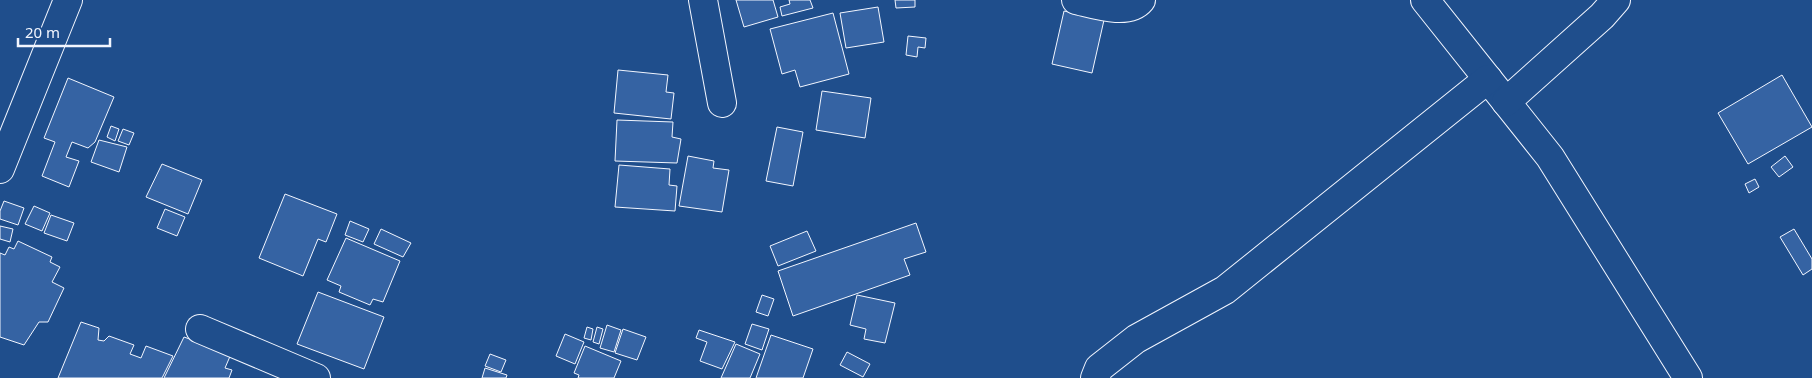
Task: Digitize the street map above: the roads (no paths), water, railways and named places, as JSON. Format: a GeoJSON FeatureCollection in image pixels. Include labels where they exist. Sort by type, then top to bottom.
{"type":"FeatureCollection","features":[{"type":"Feature","properties":{"kind":"street"},"geometry":{"type":"LineString","coordinates":[[0,169],[68,0]]}},
{"type":"Feature","properties":{"kind":"street"},"geometry":{"type":"LineString","coordinates":[[703,0],[722,103]]}},
{"type":"Feature","properties":{"kind":"street"},"geometry":{"type":"LineString","coordinates":[[1076,0],[1118,9],[1137,5],[1141,0]]}},
{"type":"Feature","properties":{"kind":"street"},"geometry":{"type":"LineString","coordinates":[[1425,0],[1550,157],[1688,378]]}},
{"type":"Feature","properties":{"kind":"street"},"geometry":{"type":"LineString","coordinates":[[1506,102],[1602,16],[1616,0]]}},
{"type":"Feature","properties":{"kind":"street"},"geometry":{"type":"LineString","coordinates":[[1095,378],[1099,368],[1136,339],[1225,290],[1488,79]]}},
{"type":"Feature","properties":{"kind":"street"},"geometry":{"type":"LineString","coordinates":[[200,328],[316,378]]}}]}
